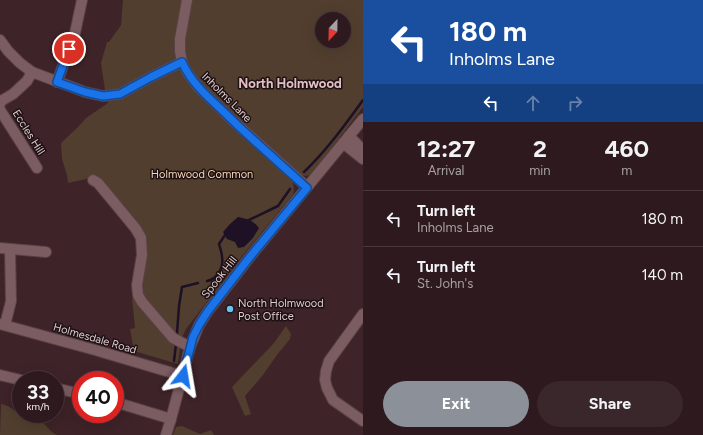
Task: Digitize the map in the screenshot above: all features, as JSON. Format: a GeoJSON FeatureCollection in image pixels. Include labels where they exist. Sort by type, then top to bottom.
{"type":"FeatureCollection","features":[{"type":"Feature","properties":{"kind":"street"},"geometry":{"type":"LineString","coordinates":[[57,82],[75,33],[82,0]]}},
{"type":"Feature","properties":{"kind":"street","name":"Inholms Lane"},"geometry":{"type":"LineString","coordinates":[[186,0],[180,39],[180,51],[182,62],[187,72],[198,87],[232,120],[307,188]]}},
{"type":"Feature","properties":{"kind":"street"},"geometry":{"type":"LineString","coordinates":[[0,40],[20,63],[32,72],[85,92],[103,96],[120,94],[182,62]]}},
{"type":"Feature","properties":{"kind":"street","name":"Eccles Hill"},"geometry":{"type":"LineString","coordinates":[[0,104],[1,101],[13,94],[27,81],[32,72]]}},
{"type":"Feature","properties":{"kind":"street","name":"Eccles Hill"},"geometry":{"type":"LineString","coordinates":[[0,110],[37,168]]}},
{"type":"Feature","properties":{"kind":"street","name":"Spook Hill"},"geometry":{"type":"LineString","coordinates":[[166,435],[172,419],[190,347],[199,325],[249,258],[363,119]]}},
{"type":"Feature","properties":{"kind":"street"},"geometry":{"type":"LineString","coordinates":[[346,140],[363,150]]}},
{"type":"Feature","properties":{"kind":"street"},"geometry":{"type":"LineString","coordinates":[[346,140],[363,159]]}},
{"type":"Feature","properties":{"kind":"street"},"geometry":{"type":"LineString","coordinates":[[94,180],[136,229],[141,238],[142,255],[137,285],[138,294],[142,302],[173,338],[190,347]]}},
{"type":"Feature","properties":{"kind":"street"},"geometry":{"type":"LineString","coordinates":[[3,325],[11,301],[5,249],[46,252]]}},
{"type":"Feature","properties":{"kind":"street"},"geometry":{"type":"LineString","coordinates":[[363,314],[329,361],[326,371],[327,388],[333,400],[363,421]]}},
{"type":"Feature","properties":{"kind":"street","name":"Holmesdale Road"},"geometry":{"type":"LineString","coordinates":[[3,325],[183,376]]}},
{"type":"Feature","properties":{"kind":"street"},"geometry":{"type":"LineString","coordinates":[[0,375],[12,378]]}},
{"type":"Feature","properties":{"kind":"street"},"geometry":{"type":"LineString","coordinates":[[124,405],[172,419]]}},
{"type":"Feature","properties":{"kind":"green space","name":"Holmwood Common"},"geometry":{"type":"Polygon","coordinates":[[[123,0],[363,0],[363,107],[311,175],[305,176],[297,174],[292,180],[294,192],[292,196],[242,256],[186,329],[181,340],[178,364],[134,351],[130,329],[135,328],[132,298],[142,294],[141,285],[145,238],[90,177],[68,183],[62,159],[61,143],[86,118],[108,103],[101,63],[107,42],[109,42],[121,25],[123,0]]]}},
{"type":"Feature","properties":{"kind":"green space"},"geometry":{"type":"Polygon","coordinates":[[[286,326],[291,334],[290,339],[245,396],[251,414],[245,416],[232,387],[274,343],[286,326]]]}},
{"type":"Feature","properties":{"kind":"green space"},"geometry":{"type":"Polygon","coordinates":[[[1,404],[12,409],[12,423],[43,423],[57,435],[0,435],[1,404]]]}},
{"type":"Feature","properties":{"kind":"green space"},"geometry":{"type":"Polygon","coordinates":[[[182,426],[200,434],[211,430],[214,435],[173,435],[176,427],[182,426]]]}},
{"type":"Feature","properties":{"kind":"shaded area"},"geometry":{"type":"Polygon","coordinates":[[[238,217],[247,219],[259,228],[253,238],[244,247],[238,248],[235,242],[227,239],[223,232],[238,217]]]}},
{"type":"Feature","properties":{"kind":"waterway"},"geometry":{"type":"LineString","coordinates":[[304,172],[328,147],[363,100]]}},
{"type":"Feature","properties":{"kind":"waterway"},"geometry":{"type":"LineString","coordinates":[[247,221],[278,206],[290,189]]}},
{"type":"Feature","properties":{"kind":"waterway"},"geometry":{"type":"LineString","coordinates":[[207,281],[214,278],[221,268],[222,255],[219,244],[227,232]]}},
{"type":"Feature","properties":{"kind":"waterway"},"geometry":{"type":"LineString","coordinates":[[177,333],[182,287],[198,283]]}},
{"type":"Feature","properties":{"kind":"waterway"},"geometry":{"type":"LineString","coordinates":[[174,361],[176,344]]}},
{"type":"Feature","properties":{"kind":"place","name":"North Holmwood Post Office"},"geometry":{"type":"Point","coordinates":[230,309]}},
{"type":"Feature","properties":{"kind":"district","name":"North Holmwood"},"geometry":{"type":"Point","coordinates":[290,83]}},
{"type":"Feature","properties":{"kind":"route"},"geometry":{"type":"LineString","coordinates":[[69,49],[57,82],[85,92],[103,96],[120,94],[182,62],[198,87],[307,188],[249,258],[208,311],[193,337],[183,376]]}}]}
